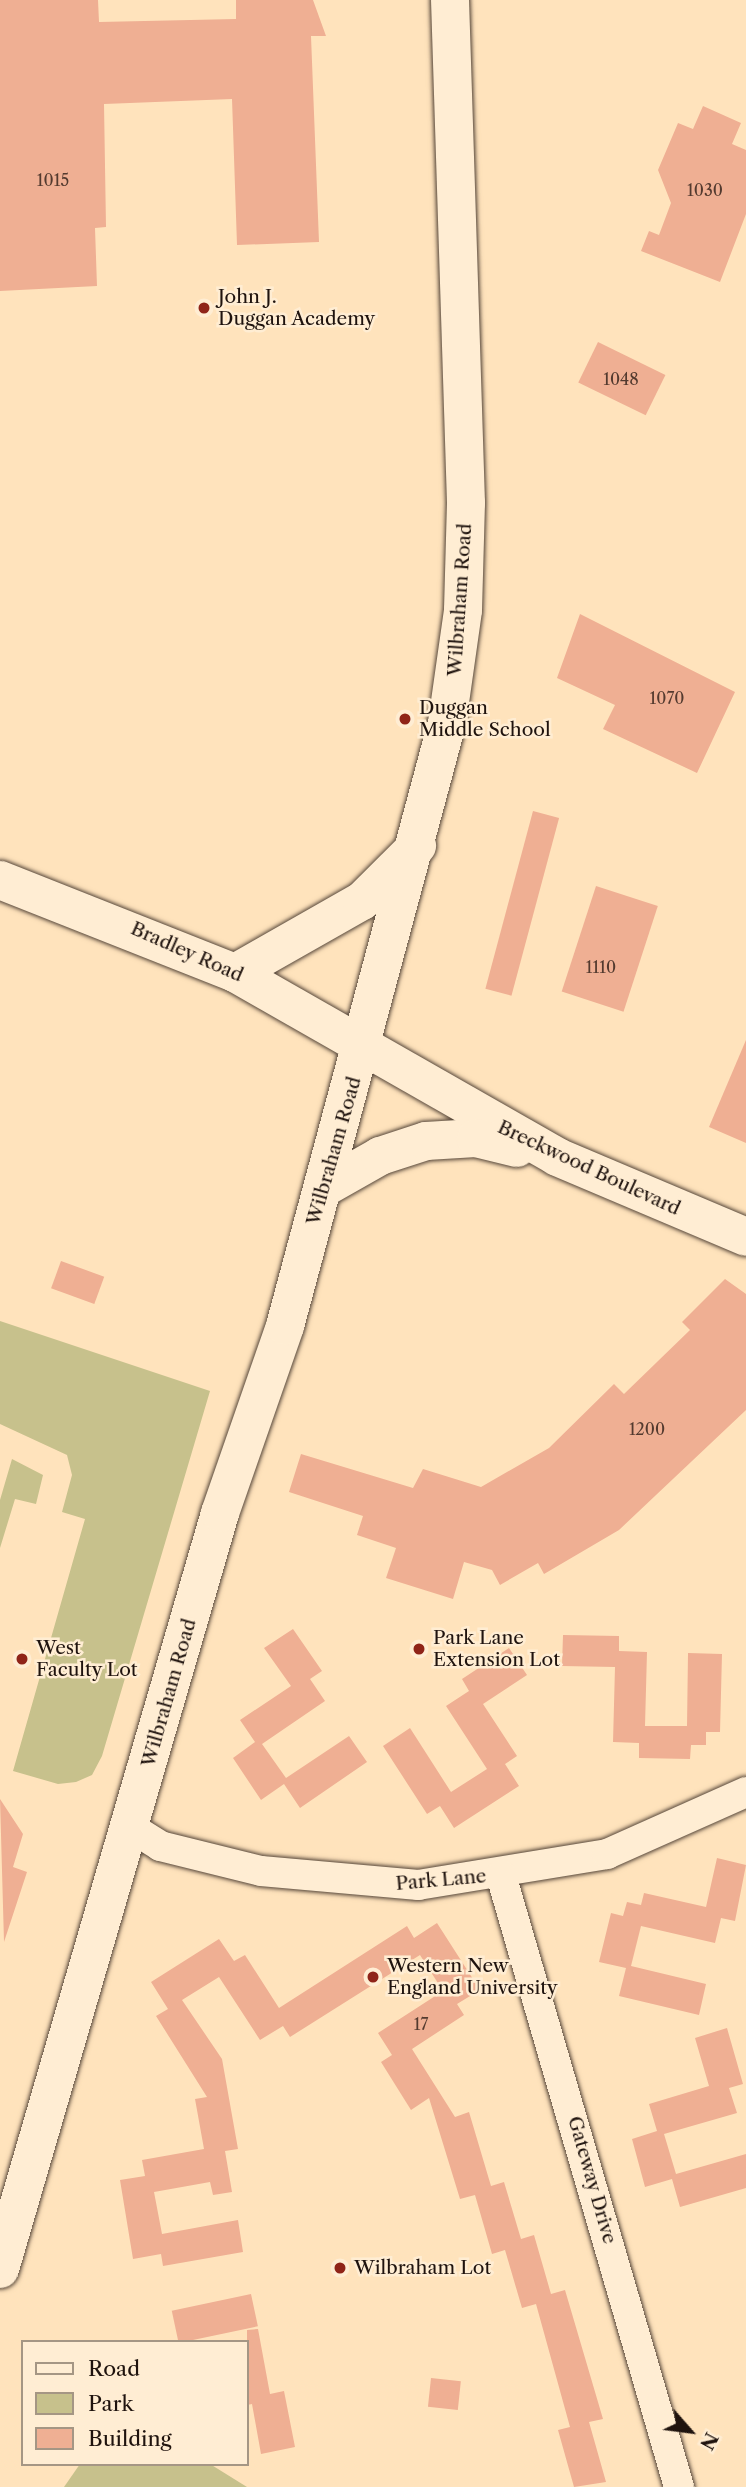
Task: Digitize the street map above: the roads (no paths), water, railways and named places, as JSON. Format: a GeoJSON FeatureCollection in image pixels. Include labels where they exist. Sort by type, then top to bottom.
{"type":"FeatureCollection","features":[{"type":"Feature","properties":{"kind":"main road","name":"Wilbraham Road"},"geometry":{"type":"LineString","coordinates":[[0,2269],[365,1043],[451,701],[464,586],[450,0]]}},
{"type":"Feature","properties":{"kind":"main road"},"geometry":{"type":"LineString","coordinates":[[235,973],[362,901],[416,846]]}},
{"type":"Feature","properties":{"kind":"main road","name":"Bradley Road"},"geometry":{"type":"LineString","coordinates":[[0,880],[235,973],[365,1043]]}},
{"type":"Feature","properties":{"kind":"main road","name":"Breckwood Boulevard"},"geometry":{"type":"LineString","coordinates":[[365,1043],[557,1157],[746,1237]]}},
{"type":"Feature","properties":{"kind":"main road"},"geometry":{"type":"LineString","coordinates":[[322,1189],[380,1156],[426,1140],[476,1139],[557,1157]]}},
{"type":"Feature","properties":{"kind":"street","name":"Park Lane"},"geometry":{"type":"LineString","coordinates":[[130,1827],[160,1846],[299,1878],[418,1885],[501,1875],[607,1854],[746,1792]]}},
{"type":"Feature","properties":{"kind":"street","name":"Gateway Drive"},"geometry":{"type":"LineString","coordinates":[[501,1875],[679,2487]]}},
{"type":"Feature","properties":{"kind":"place","name":"John J. Duggan Academy"},"geometry":{"type":"Point","coordinates":[204,308]}},
{"type":"Feature","properties":{"kind":"place","name":"Duggan Middle School"},"geometry":{"type":"Point","coordinates":[405,719]}},
{"type":"Feature","properties":{"kind":"place","name":"Park Lane Extension Lot"},"geometry":{"type":"Point","coordinates":[419,1649]}},
{"type":"Feature","properties":{"kind":"place","name":"West Faculty Lot"},"geometry":{"type":"Point","coordinates":[22,1659]}},
{"type":"Feature","properties":{"kind":"place","name":"Western New England University"},"geometry":{"type":"Point","coordinates":[373,1977]}},
{"type":"Feature","properties":{"kind":"place","name":"Wilbraham Lot"},"geometry":{"type":"Point","coordinates":[340,2268]}}]}
